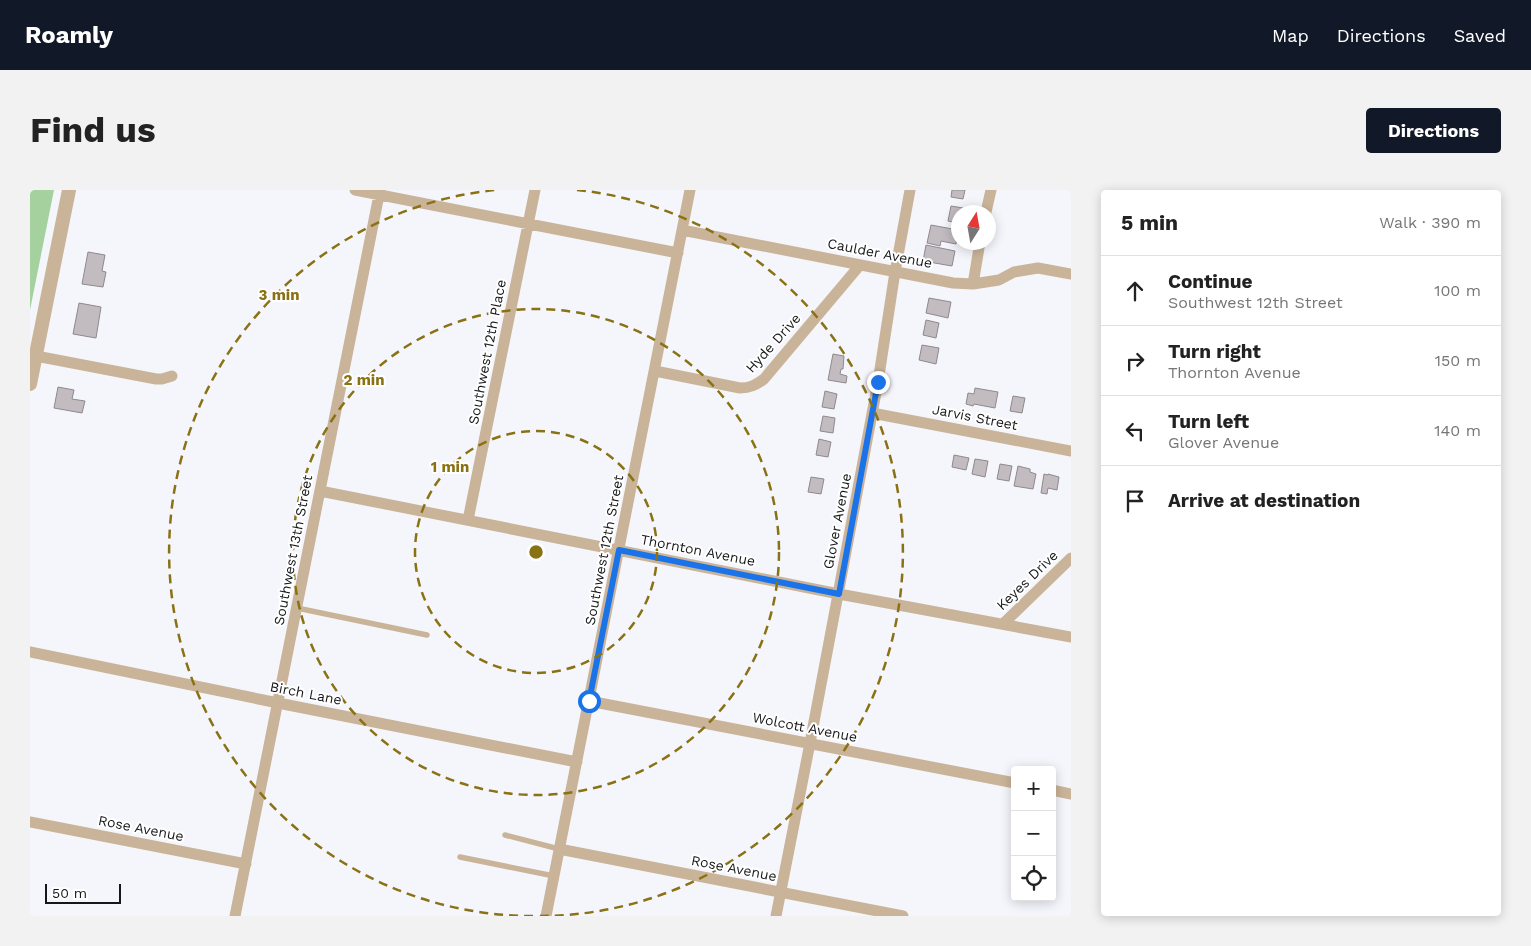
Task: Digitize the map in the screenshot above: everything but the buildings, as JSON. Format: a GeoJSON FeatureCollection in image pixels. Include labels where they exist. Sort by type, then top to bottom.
{"type":"FeatureCollection","features":[{"type":"Feature","properties":{"kind":"street"},"geometry":{"type":"LineString","coordinates":[[30,384],[69,190]]}},
{"type":"Feature","properties":{"kind":"street"},"geometry":{"type":"LineString","coordinates":[[356,190],[379,192],[528,224],[678,253]]}},
{"type":"Feature","properties":{"kind":"street","name":"Southwest 12th Place"},"geometry":{"type":"LineString","coordinates":[[468,520],[535,190]]}},
{"type":"Feature","properties":{"kind":"street","name":"Southwest 12th Street"},"geometry":{"type":"LineString","coordinates":[[546,916],[690,190]]}},
{"type":"Feature","properties":{"kind":"street","name":"Glover Avenue"},"geometry":{"type":"LineString","coordinates":[[776,916],[839,594],[910,190]]}},
{"type":"Feature","properties":{"kind":"street"},"geometry":{"type":"LineString","coordinates":[[988,205],[991,190]]}},
{"type":"Feature","properties":{"kind":"street","name":"Southwest 13th Street"},"geometry":{"type":"LineString","coordinates":[[235,916],[379,192]]}},
{"type":"Feature","properties":{"kind":"street","name":"Caulder Avenue"},"geometry":{"type":"LineString","coordinates":[[682,230],[952,283],[972,284],[999,280],[1014,272],[1038,268],[1071,274]]}},
{"type":"Feature","properties":{"kind":"street"},"geometry":{"type":"LineString","coordinates":[[972,284],[978,250]]}},
{"type":"Feature","properties":{"kind":"street","name":"Hyde Drive"},"geometry":{"type":"LineString","coordinates":[[655,371],[740,388],[749,388],[757,384],[764,379],[860,265]]}},
{"type":"Feature","properties":{"kind":"street"},"geometry":{"type":"LineString","coordinates":[[36,356],[156,379],[172,376]]}},
{"type":"Feature","properties":{"kind":"street","name":"Jarvis Street"},"geometry":{"type":"LineString","coordinates":[[872,412],[1071,451]]}},
{"type":"Feature","properties":{"kind":"street","name":"Thornton Avenue"},"geometry":{"type":"LineString","coordinates":[[320,491],[839,594],[1071,637]]}},
{"type":"Feature","properties":{"kind":"street","name":"Keyes Drive"},"geometry":{"type":"LineString","coordinates":[[1003,624],[1071,558]]}},
{"type":"Feature","properties":{"kind":"street","name":"Birch Lane"},"geometry":{"type":"LineString","coordinates":[[30,652],[576,762]]}},
{"type":"Feature","properties":{"kind":"street","name":"Wolcott Avenue"},"geometry":{"type":"LineString","coordinates":[[589,701],[1011,782]]}},
{"type":"Feature","properties":{"kind":"street"},"geometry":{"type":"LineString","coordinates":[[1056,791],[1071,794]]}},
{"type":"Feature","properties":{"kind":"street","name":"Rose Avenue"},"geometry":{"type":"LineString","coordinates":[[30,822],[246,864]]}},
{"type":"Feature","properties":{"kind":"street","name":"Rose Avenue"},"geometry":{"type":"LineString","coordinates":[[559,849],[903,916]]}},
{"type":"Feature","properties":{"kind":"lane"},"geometry":{"type":"LineString","coordinates":[[297,608],[427,635]]}},
{"type":"Feature","properties":{"kind":"lane"},"geometry":{"type":"LineString","coordinates":[[505,835],[559,849]]}},
{"type":"Feature","properties":{"kind":"lane"},"geometry":{"type":"LineString","coordinates":[[460,857],[554,876]]}},
{"type":"Feature","properties":{"kind":"green space"},"geometry":{"type":"Polygon","coordinates":[[[30,190],[54,190],[30,310],[30,190]]]}},
{"type":"Feature","properties":{"kind":"route"},"geometry":{"type":"LineString","coordinates":[[589,701],[619,550],[839,594],[878,382]]}}]}
